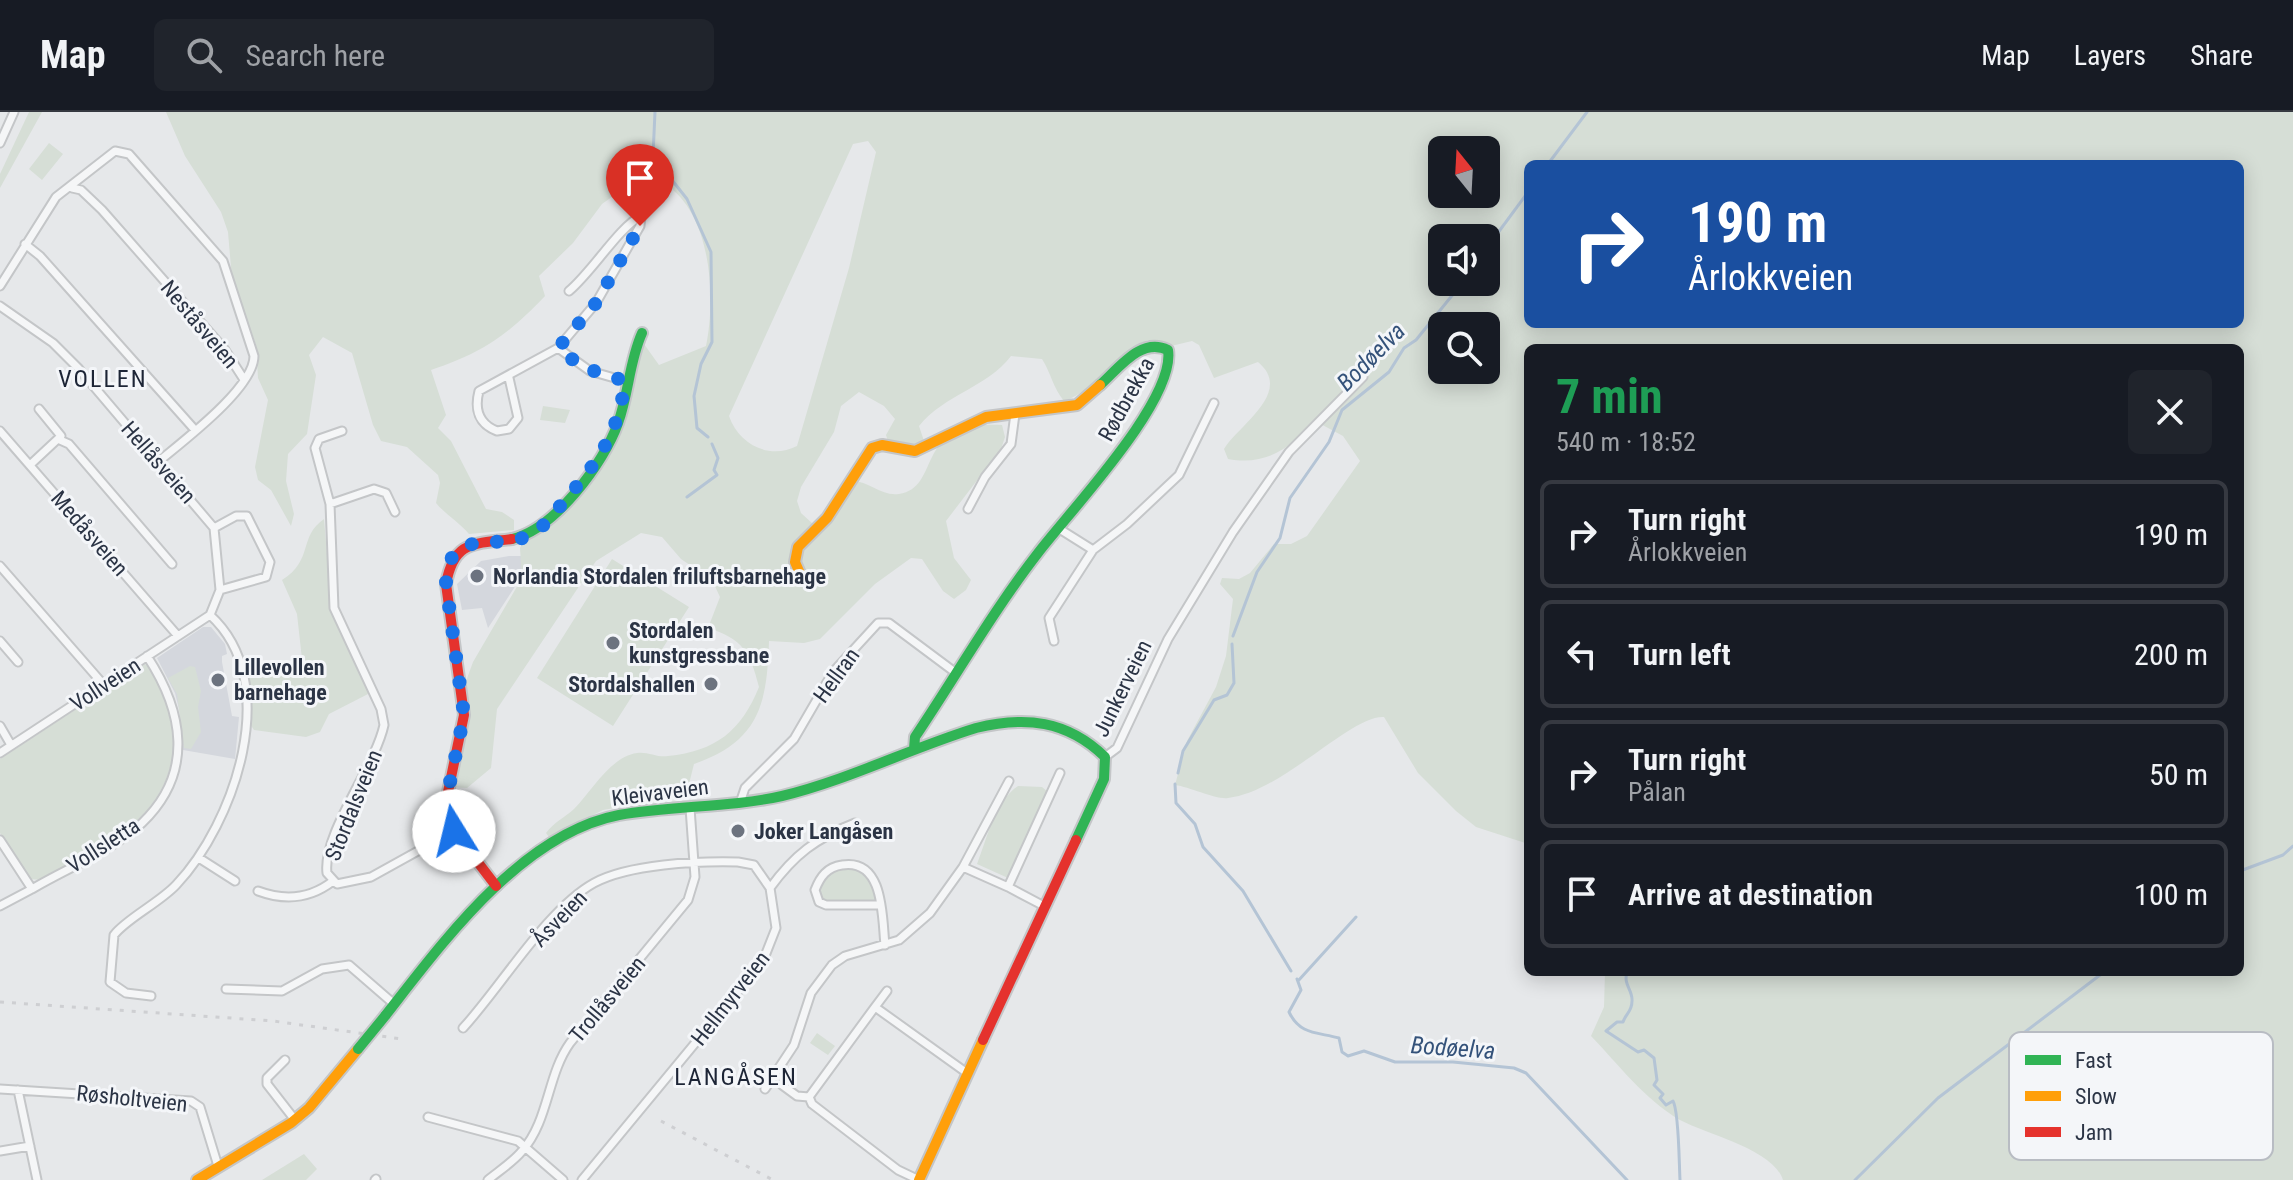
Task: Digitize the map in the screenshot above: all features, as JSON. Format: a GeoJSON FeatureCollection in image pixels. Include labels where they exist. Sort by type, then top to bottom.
{"type":"FeatureCollection","features":[{"type":"Feature","properties":{"kind":"street"},"geometry":{"type":"LineString","coordinates":[[0,143],[14,112]]}},
{"type":"Feature","properties":{"kind":"street"},"geometry":{"type":"LineString","coordinates":[[0,286],[56,197],[72,188],[80,176],[115,151],[129,154],[223,261],[253,351],[253,366],[243,378]]}},
{"type":"Feature","properties":{"kind":"street","name":"Neståsveien"},"geometry":{"type":"LineString","coordinates":[[72,188],[81,190],[102,210],[225,350],[243,378],[231,398],[158,462]]}},
{"type":"Feature","properties":{"kind":"street"},"geometry":{"type":"LineString","coordinates":[[509,378],[518,418],[509,429],[497,431],[481,420],[477,400],[479,391],[509,378],[558,348],[596,303],[640,226],[641,216],[629,223],[594,269],[569,291]]}},
{"type":"Feature","properties":{"kind":"street"},"geometry":{"type":"LineString","coordinates":[[25,244],[40,256],[195,430]]}},
{"type":"Feature","properties":{"kind":"street","name":"Hellåsveien"},"geometry":{"type":"LineString","coordinates":[[0,306],[29,324],[73,362],[214,528]]}},
{"type":"Feature","properties":{"kind":"street"},"geometry":{"type":"LineString","coordinates":[[496,886],[454,831],[448,792],[464,715],[446,584],[447,568],[454,555],[466,546],[523,538],[546,522],[603,454],[618,425],[625,381],[642,333]]}},
{"type":"Feature","properties":{"kind":"street","name":"Rødbrekka"},"geometry":{"type":"LineString","coordinates":[[802,578],[796,569],[798,547],[827,518],[872,448],[882,445],[915,451],[935,444],[973,422],[1077,405],[1143,347],[1156,344],[1168,350],[1170,363],[1162,382],[1115,460],[1058,528],[956,673],[915,737],[914,749]]}},
{"type":"Feature","properties":{"kind":"street"},"geometry":{"type":"LineString","coordinates":[[558,348],[582,367],[625,381]]}},
{"type":"Feature","properties":{"kind":"street","name":"Junkerveien"},"geometry":{"type":"LineString","coordinates":[[919,1180],[1104,779],[1105,757],[1117,748],[1168,639],[1257,496],[1289,452],[1363,377]]}},
{"type":"Feature","properties":{"kind":"street"},"geometry":{"type":"LineString","coordinates":[[1054,641],[1049,618],[1093,550],[1174,481],[1214,403]]}},
{"type":"Feature","properties":{"kind":"street"},"geometry":{"type":"LineString","coordinates":[[39,409],[60,440],[69,444],[172,564]]}},
{"type":"Feature","properties":{"kind":"street"},"geometry":{"type":"LineString","coordinates":[[968,509],[985,477],[1011,444],[1015,414]]}},
{"type":"Feature","properties":{"kind":"street","name":"Medåsveien"},"geometry":{"type":"LineString","coordinates":[[0,431],[178,636]]}},
{"type":"Feature","properties":{"kind":"street","name":"Stordalsveien"},"geometry":{"type":"LineString","coordinates":[[342,431],[319,439],[315,448],[330,504],[334,608],[381,709],[384,725],[329,853],[326,868],[333,881],[349,884],[371,877],[454,831]]}},
{"type":"Feature","properties":{"kind":"street"},"geometry":{"type":"LineString","coordinates":[[31,464],[60,440]]}},
{"type":"Feature","properties":{"kind":"street"},"geometry":{"type":"LineString","coordinates":[[330,504],[374,489],[386,493],[395,512]]}},
{"type":"Feature","properties":{"kind":"street"},"geometry":{"type":"LineString","coordinates":[[151,996],[126,993],[110,982],[114,935],[157,903],[199,858],[234,790],[245,735],[243,687],[236,654],[225,630],[210,615],[220,590],[214,528],[236,516],[247,516],[270,562],[266,577],[220,590]]}},
{"type":"Feature","properties":{"kind":"street"},"geometry":{"type":"LineString","coordinates":[[1058,528],[1093,550]]}},
{"type":"Feature","properties":{"kind":"street"},"geometry":{"type":"LineString","coordinates":[[0,566],[103,684]]}},
{"type":"Feature","properties":{"kind":"street","name":"Vollveien"},"geometry":{"type":"LineString","coordinates":[[0,753],[210,615]]}},
{"type":"Feature","properties":{"kind":"street","name":"Hellran"},"geometry":{"type":"LineString","coordinates":[[740,803],[745,788],[794,739],[833,672],[878,623],[889,623],[956,673]]}},
{"type":"Feature","properties":{"kind":"street"},"geometry":{"type":"LineString","coordinates":[[0,641],[18,662]]}},
{"type":"Feature","properties":{"kind":"street","name":"Vollsletta"},"geometry":{"type":"LineString","coordinates":[[0,906],[130,833],[151,813],[163,793],[176,758],[177,716],[170,694],[147,656]]}},
{"type":"Feature","properties":{"kind":"street","name":"Kleivaveien"},"geometry":{"type":"LineString","coordinates":[[197,1180],[295,1120],[496,886],[549,847],[594,822],[629,814],[740,803],[813,787],[991,724],[1027,720],[1069,730],[1089,741],[1105,757]]}},
{"type":"Feature","properties":{"kind":"street"},"geometry":{"type":"LineString","coordinates":[[0,726],[11,745]]}},
{"type":"Feature","properties":{"kind":"street"},"geometry":{"type":"LineString","coordinates":[[1008,887],[1060,773]]}},
{"type":"Feature","properties":{"kind":"street"},"geometry":{"type":"LineString","coordinates":[[765,1089],[794,1045],[811,993],[819,979],[845,956],[899,940],[930,913],[963,867],[1009,781]]}},
{"type":"Feature","properties":{"kind":"street","name":"Trollåsveien"},"geometry":{"type":"LineString","coordinates":[[488,1180],[525,1147],[538,1123],[562,1055],[676,917],[693,889],[695,864],[690,808]]}},
{"type":"Feature","properties":{"kind":"street"},"geometry":{"type":"LineString","coordinates":[[770,888],[805,847],[855,823]]}},
{"type":"Feature","properties":{"kind":"street"},"geometry":{"type":"LineString","coordinates":[[0,840],[32,889]]}},
{"type":"Feature","properties":{"kind":"street"},"geometry":{"type":"LineString","coordinates":[[199,858],[235,881]]}},
{"type":"Feature","properties":{"kind":"street","name":"Åsveien"},"geometry":{"type":"LineString","coordinates":[[463,1028],[554,917],[594,883],[627,871],[695,864],[750,863],[763,875],[770,888]]}},
{"type":"Feature","properties":{"kind":"street"},"geometry":{"type":"LineString","coordinates":[[881,905],[826,905],[819,902],[815,890],[826,872],[847,864],[869,873],[877,885],[881,905],[885,945]]}},
{"type":"Feature","properties":{"kind":"street"},"geometry":{"type":"LineString","coordinates":[[963,867],[1044,906]]}},
{"type":"Feature","properties":{"kind":"street"},"geometry":{"type":"LineString","coordinates":[[258,891],[277,896],[302,896],[333,881]]}},
{"type":"Feature","properties":{"kind":"street","name":"Hellmyrveien"},"geometry":{"type":"LineString","coordinates":[[582,1180],[763,961],[776,928],[770,888]]}},
{"type":"Feature","properties":{"kind":"street"},"geometry":{"type":"LineString","coordinates":[[226,989],[282,991],[322,969],[349,965],[394,1004]]}},
{"type":"Feature","properties":{"kind":"street"},"geometry":{"type":"LineString","coordinates":[[809,1097],[887,991]]}},
{"type":"Feature","properties":{"kind":"street"},"geometry":{"type":"LineString","coordinates":[[875,1007],[967,1073]]}},
{"type":"Feature","properties":{"kind":"street"},"geometry":{"type":"LineString","coordinates":[[285,1060],[267,1078],[267,1084],[295,1120]]}},
{"type":"Feature","properties":{"kind":"street"},"geometry":{"type":"LineString","coordinates":[[782,1085],[797,1096],[809,1097]]}},
{"type":"Feature","properties":{"kind":"street","name":"Røsholtveien"},"geometry":{"type":"LineString","coordinates":[[0,1089],[191,1101],[200,1107],[218,1166]]}},
{"type":"Feature","properties":{"kind":"street"},"geometry":{"type":"LineString","coordinates":[[18,1090],[37,1180]]}},
{"type":"Feature","properties":{"kind":"street"},"geometry":{"type":"LineString","coordinates":[[809,1097],[812,1104],[895,1167],[919,1180]]}},
{"type":"Feature","properties":{"kind":"street"},"geometry":{"type":"LineString","coordinates":[[428,1117],[518,1141],[563,1180]]}},
{"type":"Feature","properties":{"kind":"street"},"geometry":{"type":"LineString","coordinates":[[0,1151],[30,1146]]}},
{"type":"Feature","properties":{"kind":"shaded area"},"geometry":{"type":"Polygon","coordinates":[[[29,112],[42,112],[0,188],[0,174],[29,112]]]}},
{"type":"Feature","properties":{"kind":"shaded area"},"geometry":{"type":"Polygon","coordinates":[[[166,112],[2293,112],[2293,1180],[1783,1180],[1777,1169],[1753,1151],[1692,1126],[1667,1112],[1643,1092],[1591,1036],[1604,1007],[1605,976],[2244,976],[2244,344],[1524,344],[1524,843],[1476,827],[1456,811],[1418,773],[1384,717],[1353,728],[1271,783],[1249,793],[1223,798],[1175,785],[1187,741],[1216,687],[1226,656],[1233,599],[1220,584],[1222,578],[1239,579],[1250,573],[1274,544],[1291,544],[1307,536],[1360,461],[1343,436],[1315,421],[1277,453],[1255,460],[1228,459],[1224,449],[1267,396],[1270,385],[1267,373],[1258,362],[1214,378],[1199,345],[1192,341],[1171,346],[1148,340],[1126,354],[1087,389],[1064,401],[1042,359],[1011,356],[991,376],[929,415],[919,426],[924,441],[912,449],[888,441],[886,435],[895,419],[884,406],[859,392],[841,406],[834,432],[801,487],[797,501],[801,513],[813,524],[823,521],[852,481],[899,494],[912,489],[921,479],[941,442],[954,432],[974,426],[1002,425],[1005,437],[1001,449],[946,521],[954,558],[971,580],[966,590],[954,599],[943,591],[922,559],[911,558],[875,584],[820,639],[804,643],[769,641],[766,684],[755,718],[733,744],[694,764],[688,788],[666,799],[603,810],[549,837],[546,833],[549,829],[574,809],[618,761],[637,753],[664,756],[713,744],[744,716],[759,687],[743,648],[729,637],[708,628],[720,597],[712,580],[681,559],[662,537],[641,533],[596,561],[497,709],[491,768],[467,788],[453,787],[467,731],[465,684],[473,662],[522,578],[520,548],[523,542],[546,528],[607,457],[644,344],[659,365],[706,346],[710,282],[707,258],[693,215],[681,198],[665,184],[643,193],[627,186],[602,204],[573,243],[539,276],[545,296],[531,310],[493,342],[431,370],[446,415],[438,428],[451,441],[486,509],[502,512],[514,520],[514,530],[469,534],[436,503],[440,483],[438,475],[407,447],[381,441],[373,425],[352,353],[323,337],[309,355],[316,375],[307,434],[288,454],[286,481],[294,514],[291,526],[271,490],[258,480],[255,467],[268,400],[258,378],[256,345],[232,279],[228,232],[221,212],[185,156],[166,112]],[[868,141],[853,144],[729,416],[740,435],[757,447],[776,451],[797,446],[849,268],[876,152],[868,141]]]}},
{"type":"Feature","properties":{"kind":"shaded area"},"geometry":{"type":"Polygon","coordinates":[[[49,143],[63,154],[42,180],[29,169],[49,143]]]}},
{"type":"Feature","properties":{"kind":"shaded area"},"geometry":{"type":"Polygon","coordinates":[[[543,406],[570,410],[565,423],[540,420],[543,406]]]}},
{"type":"Feature","properties":{"kind":"shaded area"},"geometry":{"type":"Polygon","coordinates":[[[324,519],[332,612],[370,693],[329,714],[320,732],[306,737],[254,730],[250,724],[249,673],[302,659],[297,614],[282,580],[298,565],[311,533],[324,519]]]}},
{"type":"Feature","properties":{"kind":"shaded area"},"geometry":{"type":"Polygon","coordinates":[[[535,556],[488,628],[482,608],[462,610],[457,584],[481,561],[535,556]]]}},
{"type":"Feature","properties":{"kind":"shaded area","name":"Stordalen kunstgressbane"},"geometry":{"type":"Polygon","coordinates":[[[612,559],[689,607],[613,726],[537,678],[612,559]]]}},
{"type":"Feature","properties":{"kind":"shaded area"},"geometry":{"type":"Polygon","coordinates":[[[203,627],[211,627],[225,644],[227,654],[222,656],[222,662],[232,716],[239,717],[235,759],[183,750],[182,721],[175,693],[157,658],[203,627]]]}},
{"type":"Feature","properties":{"kind":"shaded area"},"geometry":{"type":"Polygon","coordinates":[[[145,664],[160,683],[175,724],[173,754],[156,799],[124,832],[105,845],[42,880],[30,879],[0,833],[0,759],[145,664]]]}},
{"type":"Feature","properties":{"kind":"shaded area"},"geometry":{"type":"Polygon","coordinates":[[[190,666],[195,667],[201,691],[198,707],[201,732],[191,749],[184,748],[177,694],[168,678],[190,666]]]}},
{"type":"Feature","properties":{"kind":"shaded area"},"geometry":{"type":"Polygon","coordinates":[[[1018,786],[1042,787],[1048,792],[1008,878],[977,864],[1003,801],[1018,786]]]}},
{"type":"Feature","properties":{"kind":"shaded area"},"geometry":{"type":"Polygon","coordinates":[[[841,868],[866,876],[877,900],[824,901],[819,889],[821,881],[841,868]]]}},
{"type":"Feature","properties":{"kind":"shaded area"},"geometry":{"type":"Polygon","coordinates":[[[817,1033],[835,1046],[828,1055],[810,1043],[817,1033]]]}},
{"type":"Feature","properties":{"kind":"shaded area"},"geometry":{"type":"Polygon","coordinates":[[[304,1154],[317,1169],[306,1180],[262,1180],[304,1154]]]}},
{"type":"Feature","properties":{"kind":"waterway"},"geometry":{"type":"LineString","coordinates":[[655,112],[653,156],[687,199],[711,252],[712,342],[701,364],[694,396],[697,428],[708,437]]}},
{"type":"Feature","properties":{"kind":"waterway","name":"Bodøelva"},"geometry":{"type":"LineString","coordinates":[[1551,160],[1587,112]]}},
{"type":"Feature","properties":{"kind":"waterway","name":"Bodøelva"},"geometry":{"type":"LineString","coordinates":[[1500,230],[1524,197]]}},
{"type":"Feature","properties":{"kind":"waterway","name":"Bodøelva"},"geometry":{"type":"LineString","coordinates":[[1233,636],[1257,572],[1280,538],[1290,498],[1329,442],[1342,410],[1389,372],[1404,348],[1416,340],[1452,296]]}},
{"type":"Feature","properties":{"kind":"waterway"},"geometry":{"type":"LineString","coordinates":[[687,497],[717,475],[714,470],[718,458],[712,444]]}},
{"type":"Feature","properties":{"kind":"waterway","name":"Bodøelva"},"geometry":{"type":"LineString","coordinates":[[1178,773],[1183,751],[1214,700],[1227,695],[1234,683],[1232,644]]}},
{"type":"Feature","properties":{"kind":"waterway","name":"Bodøelva"},"geometry":{"type":"LineString","coordinates":[[1175,784],[1176,803],[1195,824],[1203,847],[1243,891],[1291,971]]}},
{"type":"Feature","properties":{"kind":"waterway"},"geometry":{"type":"LineString","coordinates":[[2244,870],[2283,855],[2293,846]]}},
{"type":"Feature","properties":{"kind":"waterway"},"geometry":{"type":"LineString","coordinates":[[1298,981],[1356,917]]}},
{"type":"Feature","properties":{"kind":"waterway"},"geometry":{"type":"LineString","coordinates":[[1626,976],[1632,997],[1631,1008],[1623,1022],[1617,1022],[1606,1031],[1638,1052],[1644,1050],[1654,1058],[1657,1080],[1654,1085],[1663,1094],[1660,1098],[1666,1105],[1673,1101],[1675,1107],[1680,1180]]}},
{"type":"Feature","properties":{"kind":"waterway"},"geometry":{"type":"LineString","coordinates":[[2025,1032],[2099,976]]}},
{"type":"Feature","properties":{"kind":"waterway","name":"Bodøelva"},"geometry":{"type":"LineString","coordinates":[[1297,979],[1301,990],[1289,1012],[1293,1019],[1304,1029],[1339,1038],[1342,1052],[1348,1056],[1364,1051],[1395,1062],[1453,1062],[1514,1068],[1526,1073],[1627,1180]]}},
{"type":"Feature","properties":{"kind":"waterway"},"geometry":{"type":"LineString","coordinates":[[1855,1180],[1938,1098],[2009,1044]]}},
{"type":"Feature","properties":{"kind":"railway"},"geometry":{"type":"LineString","coordinates":[[0,1002],[273,1021],[402,1039]]}},
{"type":"Feature","properties":{"kind":"railway"},"geometry":{"type":"LineString","coordinates":[[661,1121],[773,1180]]}},
{"type":"Feature","properties":{"kind":"traffic: fast"},"geometry":{"type":"LineString","coordinates":[[512,539],[528,533],[561,508],[602,457],[618,423],[642,333]]}},
{"type":"Feature","properties":{"kind":"traffic: fast"},"geometry":{"type":"LineString","coordinates":[[914,749],[915,737],[1006,598],[1139,425],[1166,371],[1168,350],[1149,347],[1140,351],[1100,385]]}},
{"type":"Feature","properties":{"kind":"traffic: fast"},"geometry":{"type":"LineString","coordinates":[[385,1016],[459,925],[517,867],[549,844],[583,826],[619,815],[782,796],[976,728],[1028,722],[1060,728],[1076,735],[1105,757],[1104,779],[1076,840]]}},
{"type":"Feature","properties":{"kind":"traffic: fast"},"geometry":{"type":"LineString","coordinates":[[358,1049],[385,1016]]}},
{"type":"Feature","properties":{"kind":"traffic: slow"},"geometry":{"type":"LineString","coordinates":[[802,578],[795,562],[798,547],[827,518],[872,448],[882,445],[915,451],[986,417],[1077,405],[1100,385]]}},
{"type":"Feature","properties":{"kind":"traffic: slow"},"geometry":{"type":"LineString","coordinates":[[919,1180],[983,1040]]}},
{"type":"Feature","properties":{"kind":"traffic: slow"},"geometry":{"type":"LineString","coordinates":[[197,1180],[291,1123],[309,1108],[358,1049]]}},
{"type":"Feature","properties":{"kind":"traffic: jam"},"geometry":{"type":"LineString","coordinates":[[496,886],[454,831],[449,810],[448,792],[464,715],[446,584],[454,559],[460,552],[477,544],[512,539]]}},
{"type":"Feature","properties":{"kind":"traffic: jam"},"geometry":{"type":"LineString","coordinates":[[983,1040],[1076,840]]}},
{"type":"Feature","properties":{"kind":"place","name":"Norlandia Stordalen friluftsbarnehage"},"geometry":{"type":"Point","coordinates":[477,576]}},
{"type":"Feature","properties":{"kind":"place","name":"Stordalen kunstgressbane"},"geometry":{"type":"Point","coordinates":[613,643]}},
{"type":"Feature","properties":{"kind":"place","name":"Lillevollen barnehage"},"geometry":{"type":"Point","coordinates":[218,680]}},
{"type":"Feature","properties":{"kind":"place","name":"Stordalshallen"},"geometry":{"type":"Point","coordinates":[711,684]}},
{"type":"Feature","properties":{"kind":"place","name":"Joker Langåsen"},"geometry":{"type":"Point","coordinates":[738,831]}},
{"type":"Feature","properties":{"kind":"district","name":"VOLLEN"},"geometry":{"type":"Point","coordinates":[103,379]}},
{"type":"Feature","properties":{"kind":"district","name":"LANGÅSEN"},"geometry":{"type":"Point","coordinates":[736,1077]}},
{"type":"Feature","properties":{"kind":"route"},"geometry":{"type":"LineString","coordinates":[[454,831],[448,792],[461,743],[464,715],[446,584],[447,568],[454,555],[472,543],[523,538],[539,529],[603,454],[618,425],[625,381],[582,367],[558,348],[596,303],[640,226]]}}]}
